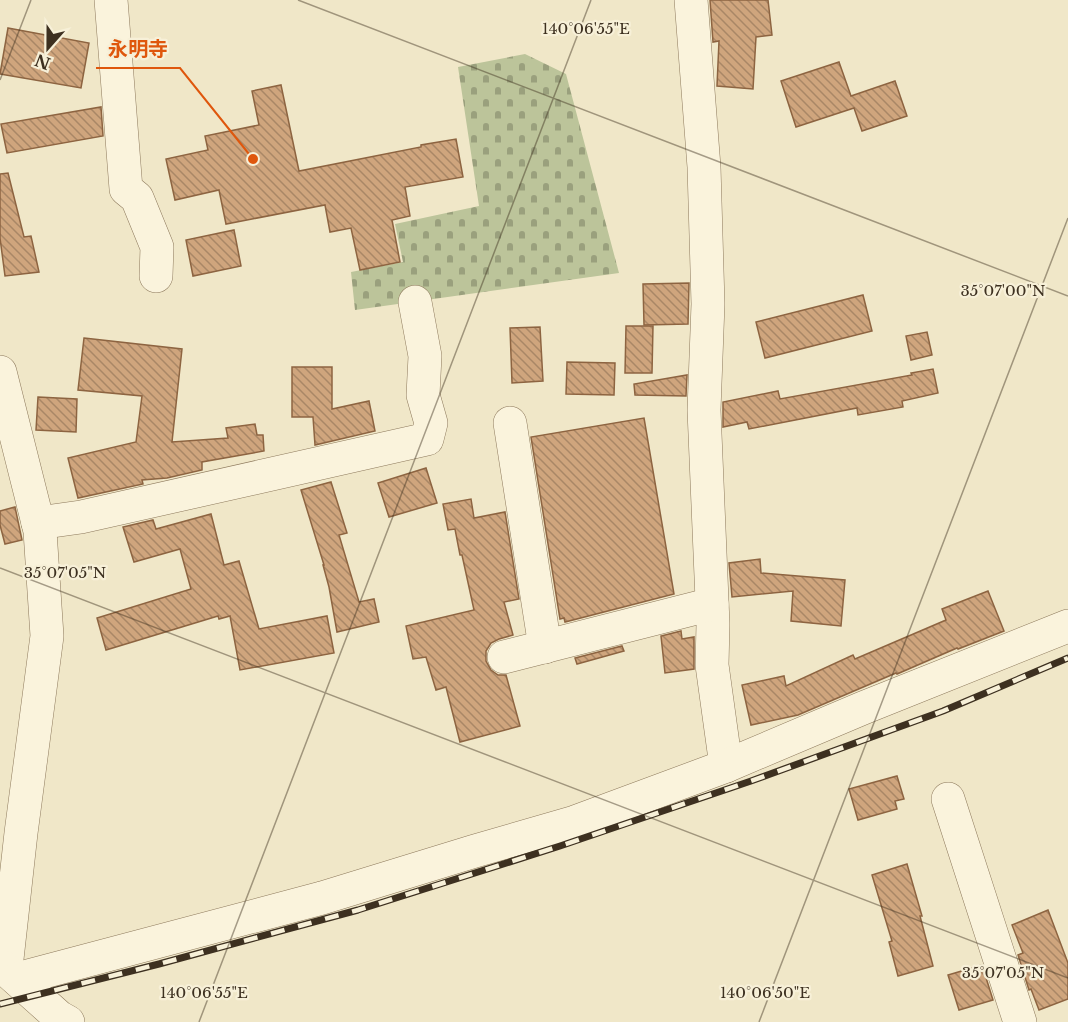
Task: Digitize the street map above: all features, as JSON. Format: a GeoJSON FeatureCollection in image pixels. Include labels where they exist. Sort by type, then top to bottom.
{"type":"FeatureCollection","features":[{"type":"Feature","properties":{"kind":"street"},"geometry":{"type":"LineString","coordinates":[[111,0],[126,189],[137,198],[157,247],[156,276]]}},
{"type":"Feature","properties":{"kind":"street"},"geometry":{"type":"LineString","coordinates":[[691,0],[704,167],[708,303],[704,410],[712,604],[712,665],[726,766]]}},
{"type":"Feature","properties":{"kind":"street"},"geometry":{"type":"LineString","coordinates":[[38,523],[81,517],[428,439],[431,423],[423,394],[425,356],[415,302]]}},
{"type":"Feature","properties":{"kind":"street"},"geometry":{"type":"LineString","coordinates":[[0,372],[40,531],[46,636],[21,833],[8,971],[55,1021]]}},
{"type":"Feature","properties":{"kind":"street"},"geometry":{"type":"LineString","coordinates":[[510,423],[544,647]]}},
{"type":"Feature","properties":{"kind":"street"},"geometry":{"type":"LineString","coordinates":[[504,657],[712,604]]}},
{"type":"Feature","properties":{"kind":"street"},"geometry":{"type":"LineString","coordinates":[[8,971],[322,898],[575,822],[726,766],[1068,626]]}},
{"type":"Feature","properties":{"kind":"street"},"geometry":{"type":"LineString","coordinates":[[948,799],[1020,1022]]}},
{"type":"Feature","properties":{"kind":"green space"},"geometry":{"type":"Polygon","coordinates":[[[525,54],[566,74],[619,273],[355,310],[351,272],[403,262],[395,224],[479,206],[458,67],[525,54]]]}},
{"type":"Feature","properties":{"kind":"building"},"geometry":{"type":"Polygon","coordinates":[[[710,0],[768,0],[772,35],[756,37],[753,89],[717,86],[719,41],[713,42],[710,0]]]}},
{"type":"Feature","properties":{"kind":"building"},"geometry":{"type":"Polygon","coordinates":[[[8,28],[89,43],[81,88],[0,74],[8,28]]]}},
{"type":"Feature","properties":{"kind":"building"},"geometry":{"type":"Polygon","coordinates":[[[839,62],[851,96],[895,81],[907,116],[862,131],[854,108],[796,127],[781,81],[839,62]]]}},
{"type":"Feature","properties":{"kind":"building"},"geometry":{"type":"Polygon","coordinates":[[[281,85],[299,171],[456,139],[463,177],[405,187],[410,216],[392,220],[400,262],[360,270],[351,228],[330,232],[325,205],[226,224],[219,190],[175,200],[166,159],[208,150],[205,136],[259,125],[252,91],[281,85]]]}},
{"type":"Feature","properties":{"kind":"building"},"geometry":{"type":"Polygon","coordinates":[[[101,107],[103,136],[7,153],[1,124],[101,107]]]}},
{"type":"Feature","properties":{"kind":"building"},"geometry":{"type":"Polygon","coordinates":[[[8,173],[24,237],[31,236],[39,272],[5,276],[0,238],[0,174],[8,173]]]}},
{"type":"Feature","properties":{"kind":"building"},"geometry":{"type":"Polygon","coordinates":[[[234,230],[241,266],[193,276],[186,240],[234,230]]]}},
{"type":"Feature","properties":{"kind":"building"},"geometry":{"type":"Polygon","coordinates":[[[689,283],[688,324],[644,325],[643,284],[689,283]]]}},
{"type":"Feature","properties":{"kind":"building"},"geometry":{"type":"Polygon","coordinates":[[[863,295],[872,331],[765,358],[756,322],[863,295]]]}},
{"type":"Feature","properties":{"kind":"building"},"geometry":{"type":"Polygon","coordinates":[[[626,326],[653,326],[652,373],[625,373],[626,326]]]}},
{"type":"Feature","properties":{"kind":"building"},"geometry":{"type":"Polygon","coordinates":[[[540,327],[543,381],[512,383],[510,328],[540,327]]]}},
{"type":"Feature","properties":{"kind":"building"},"geometry":{"type":"Polygon","coordinates":[[[927,332],[932,355],[911,360],[906,336],[927,332]]]}},
{"type":"Feature","properties":{"kind":"building"},"geometry":{"type":"Polygon","coordinates":[[[84,338],[182,349],[172,442],[228,438],[226,428],[255,424],[257,435],[263,435],[264,451],[202,462],[202,470],[167,478],[142,480],[143,484],[78,498],[68,458],[136,442],[142,396],[78,390],[84,338]]]}},
{"type":"Feature","properties":{"kind":"building"},"geometry":{"type":"Polygon","coordinates":[[[567,362],[615,363],[614,395],[566,394],[567,362]]]}},
{"type":"Feature","properties":{"kind":"building"},"geometry":{"type":"Polygon","coordinates":[[[292,367],[332,367],[332,409],[369,401],[375,431],[315,445],[313,417],[292,417],[292,367]]]}},
{"type":"Feature","properties":{"kind":"building"},"geometry":{"type":"Polygon","coordinates":[[[933,369],[938,393],[902,401],[903,407],[858,415],[857,408],[749,429],[747,422],[723,427],[723,402],[778,391],[780,399],[912,375],[911,373],[933,369]]]}},
{"type":"Feature","properties":{"kind":"building"},"geometry":{"type":"Polygon","coordinates":[[[687,375],[686,396],[635,395],[634,384],[687,375]]]}},
{"type":"Feature","properties":{"kind":"building"},"geometry":{"type":"Polygon","coordinates":[[[38,397],[77,399],[76,432],[36,430],[38,397]]]}},
{"type":"Feature","properties":{"kind":"building"},"geometry":{"type":"Polygon","coordinates":[[[644,418],[674,594],[565,622],[564,618],[560,619],[531,437],[644,418]]]}},
{"type":"Feature","properties":{"kind":"building"},"geometry":{"type":"Polygon","coordinates":[[[426,468],[437,503],[389,517],[378,483],[426,468]]]}},
{"type":"Feature","properties":{"kind":"building"},"geometry":{"type":"Polygon","coordinates":[[[331,482],[347,533],[339,535],[359,602],[374,599],[379,622],[337,632],[324,565],[301,490],[331,482]]]}},
{"type":"Feature","properties":{"kind":"building"},"geometry":{"type":"Polygon","coordinates":[[[471,499],[474,518],[505,512],[519,599],[504,602],[513,635],[491,643],[486,651],[486,661],[491,670],[498,675],[506,675],[520,726],[460,742],[446,687],[436,690],[426,657],[413,659],[406,626],[474,610],[455,529],[448,530],[443,504],[471,499]]]}},
{"type":"Feature","properties":{"kind":"building"},"geometry":{"type":"Polygon","coordinates":[[[15,507],[22,540],[5,544],[0,525],[0,511],[15,507]]]}},
{"type":"Feature","properties":{"kind":"building"},"geometry":{"type":"Polygon","coordinates":[[[211,514],[224,565],[239,561],[259,629],[327,616],[334,653],[240,670],[230,616],[219,619],[218,616],[106,650],[97,618],[191,589],[180,549],[134,562],[123,527],[153,520],[156,529],[211,514]]]}},
{"type":"Feature","properties":{"kind":"building"},"geometry":{"type":"Polygon","coordinates":[[[760,559],[761,573],[845,580],[841,626],[791,621],[793,591],[732,597],[729,563],[760,559]]]}},
{"type":"Feature","properties":{"kind":"building"},"geometry":{"type":"Polygon","coordinates":[[[988,591],[1004,631],[957,648],[798,715],[751,725],[742,685],[784,676],[786,686],[853,655],[855,659],[946,620],[942,609],[988,591]]]}},
{"type":"Feature","properties":{"kind":"building"},"geometry":{"type":"Polygon","coordinates":[[[681,631],[682,639],[694,637],[694,669],[665,673],[661,636],[681,631]]]}},
{"type":"Feature","properties":{"kind":"building"},"geometry":{"type":"Polygon","coordinates":[[[622,646],[624,651],[577,664],[575,658],[622,646]]]}},
{"type":"Feature","properties":{"kind":"building"},"geometry":{"type":"Polygon","coordinates":[[[897,776],[904,799],[895,801],[897,809],[858,820],[849,789],[897,776]]]}},
{"type":"Feature","properties":{"kind":"building"},"geometry":{"type":"Polygon","coordinates":[[[907,864],[933,966],[898,976],[889,942],[892,941],[872,875],[907,864]]]}},
{"type":"Feature","properties":{"kind":"building"},"geometry":{"type":"Polygon","coordinates":[[[1048,910],[1068,963],[1068,999],[1039,1010],[1031,989],[1029,990],[1018,955],[1023,953],[1012,925],[1048,910]]]}},
{"type":"Feature","properties":{"kind":"building"},"geometry":{"type":"Polygon","coordinates":[[[982,965],[993,1000],[959,1010],[948,975],[982,965]]]}},
{"type":"Feature","properties":{"kind":"railway"},"geometry":{"type":"LineString","coordinates":[[0,1004],[358,910],[560,846],[751,781],[943,711],[1068,658]]}},
{"type":"Feature","properties":{"kind":"place","name":"永明寺"},"geometry":{"type":"Point","coordinates":[253,159]}}]}
